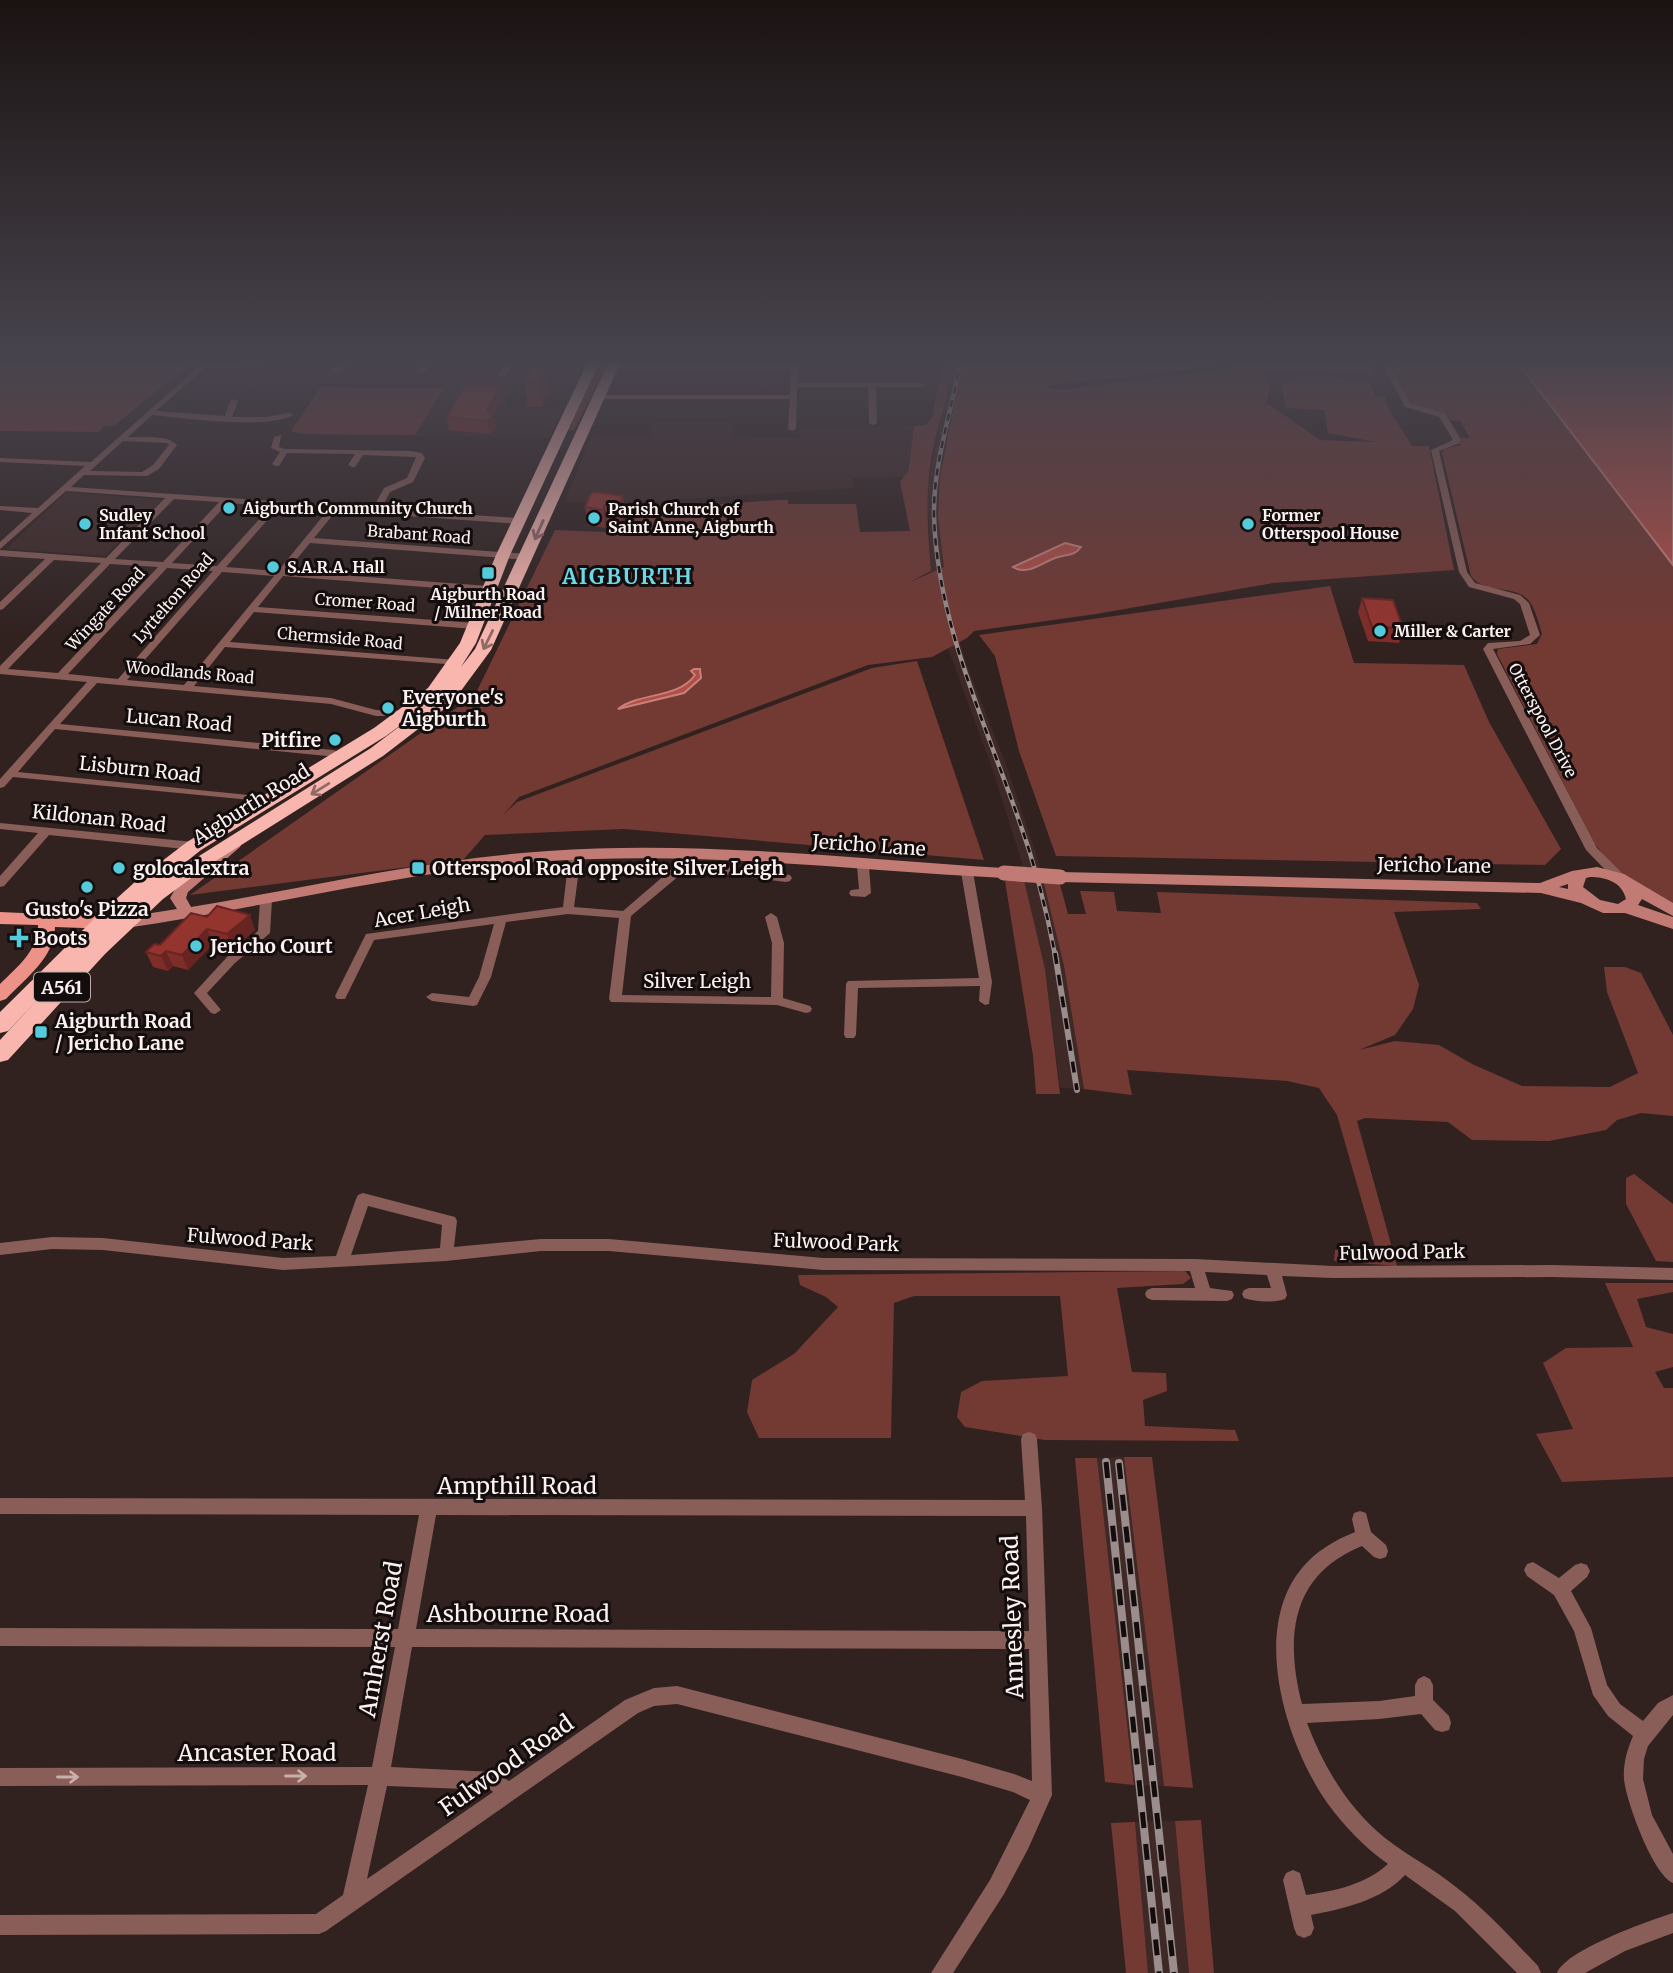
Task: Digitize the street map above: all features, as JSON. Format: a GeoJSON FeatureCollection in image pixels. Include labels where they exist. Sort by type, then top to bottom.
{"type":"FeatureCollection","features":[{"type":"Feature","properties":{"kind":"highway","name":"Aigburth Road"},"geometry":{"type":"LineString","coordinates":[[0,1025],[194,846],[343,756],[434,692],[456,663],[475,626],[503,555],[552,451]]}},
{"type":"Feature","properties":{"kind":"highway","name":"Aigburth Road"},"geometry":{"type":"LineString","coordinates":[[0,1054],[120,917],[199,863],[396,739],[446,699],[483,650],[575,451]]}},
{"type":"Feature","properties":{"kind":"main road"},"geometry":{"type":"LineString","coordinates":[[0,918],[45,919],[66,924],[120,917]]}},
{"type":"Feature","properties":{"kind":"main road"},"geometry":{"type":"LineString","coordinates":[[0,995],[43,945],[47,933],[45,919]]}},
{"type":"Feature","properties":{"kind":"street"},"geometry":{"type":"LineString","coordinates":[[0,546],[106,451]]}},
{"type":"Feature","properties":{"kind":"street"},"geometry":{"type":"LineString","coordinates":[[82,473],[139,475],[156,467],[167,451]]}},
{"type":"Feature","properties":{"kind":"street"},"geometry":{"type":"LineString","coordinates":[[276,464],[285,451]]}},
{"type":"Feature","properties":{"kind":"street"},"geometry":{"type":"LineString","coordinates":[[288,451],[419,455],[421,458],[410,480],[387,490],[376,510]]}},
{"type":"Feature","properties":{"kind":"street","name":"Otterspool Drive"},"geometry":{"type":"LineString","coordinates":[[1435,451],[1463,572],[1472,585],[1517,597],[1524,603],[1535,635],[1531,640],[1522,643],[1491,645],[1488,649],[1592,850],[1624,882]]}},
{"type":"Feature","properties":{"kind":"street"},"geometry":{"type":"LineString","coordinates":[[352,465],[360,453]]}},
{"type":"Feature","properties":{"kind":"street"},"geometry":{"type":"LineString","coordinates":[[0,460],[91,464]]}},
{"type":"Feature","properties":{"kind":"street"},"geometry":{"type":"LineString","coordinates":[[144,466],[156,467]]}},
{"type":"Feature","properties":{"kind":"street"},"geometry":{"type":"LineString","coordinates":[[66,489],[519,521]]}},
{"type":"Feature","properties":{"kind":"street"},"geometry":{"type":"LineString","coordinates":[[0,671],[172,496]]}},
{"type":"Feature","properties":{"kind":"street","name":"Wingate Road"},"geometry":{"type":"LineString","coordinates":[[61,676],[226,500]]}},
{"type":"Feature","properties":{"kind":"street","name":"Lyttelton Road"},"geometry":{"type":"LineString","coordinates":[[120,682],[277,504]]}},
{"type":"Feature","properties":{"kind":"street"},"geometry":{"type":"LineString","coordinates":[[0,508],[40,511]]}},
{"type":"Feature","properties":{"kind":"street"},"geometry":{"type":"LineString","coordinates":[[187,688],[334,508]]}},
{"type":"Feature","properties":{"kind":"street","name":"Brabant Road"},"geometry":{"type":"LineString","coordinates":[[308,540],[528,556]]}},
{"type":"Feature","properties":{"kind":"street"},"geometry":{"type":"LineString","coordinates":[[0,553],[489,589]]}},
{"type":"Feature","properties":{"kind":"street"},"geometry":{"type":"LineString","coordinates":[[0,607],[52,557]]}},
{"type":"Feature","properties":{"kind":"street","name":"Cromer Road"},"geometry":{"type":"LineString","coordinates":[[252,609],[475,626]]}},
{"type":"Feature","properties":{"kind":"street","name":"Chermside Road"},"geometry":{"type":"LineString","coordinates":[[223,645],[456,663]]}},
{"type":"Feature","properties":{"kind":"street","name":"Woodlands Road"},"geometry":{"type":"LineString","coordinates":[[0,671],[331,701],[376,713],[398,715],[412,710]]}},
{"type":"Feature","properties":{"kind":"street"},"geometry":{"type":"LineString","coordinates":[[0,785],[95,680]]}},
{"type":"Feature","properties":{"kind":"street"},"geometry":{"type":"LineString","coordinates":[[376,713],[382,724],[380,732]]}},
{"type":"Feature","properties":{"kind":"street","name":"Lucan Road"},"geometry":{"type":"LineString","coordinates":[[52,726],[333,752],[343,756]]}},
{"type":"Feature","properties":{"kind":"street","name":"Lisburn Road"},"geometry":{"type":"LineString","coordinates":[[10,774],[268,800]]}},
{"type":"Feature","properties":{"kind":"street","name":"Kildonan Road"},"geometry":{"type":"LineString","coordinates":[[0,826],[194,846]]}},
{"type":"Feature","properties":{"kind":"street"},"geometry":{"type":"LineString","coordinates":[[0,883],[46,831]]}},
{"type":"Feature","properties":{"kind":"street"},"geometry":{"type":"LineString","coordinates":[[191,908],[178,898],[180,890],[234,843]]}},
{"type":"Feature","properties":{"kind":"street"},"geometry":{"type":"LineString","coordinates":[[1585,899],[1575,887],[1591,861],[1592,850]]}},
{"type":"Feature","properties":{"kind":"street"},"geometry":{"type":"LineString","coordinates":[[575,855],[568,910],[625,915],[677,871],[711,869],[786,878]]}},
{"type":"Feature","properties":{"kind":"street","name":"Jericho Lane"},"geometry":{"type":"LineString","coordinates":[[120,917],[266,900],[344,882],[486,861],[575,855],[738,856],[1060,877],[1541,888],[1608,908],[1625,907],[1673,923]]}},
{"type":"Feature","properties":{"kind":"street"},"geometry":{"type":"LineString","coordinates":[[863,866],[865,893]]}},
{"type":"Feature","properties":{"kind":"street"},"geometry":{"type":"LineString","coordinates":[[967,872],[986,982],[985,1001]]}},
{"type":"Feature","properties":{"kind":"street"},"geometry":{"type":"LineString","coordinates":[[1580,875],[1606,873],[1673,911]]}},
{"type":"Feature","properties":{"kind":"street","name":"Jericho Lane"},"geometry":{"type":"LineString","coordinates":[[1541,888],[1580,875]]}},
{"type":"Feature","properties":{"kind":"street"},"geometry":{"type":"LineString","coordinates":[[1624,882],[1631,889],[1634,900],[1625,907]]}},
{"type":"Feature","properties":{"kind":"street"},"geometry":{"type":"LineString","coordinates":[[215,1010],[200,993],[231,960],[264,933],[266,900]]}},
{"type":"Feature","properties":{"kind":"street","name":"Acer Leigh"},"geometry":{"type":"LineString","coordinates":[[341,996],[370,937],[568,910]]}},
{"type":"Feature","properties":{"kind":"street","name":"Silver Leigh"},"geometry":{"type":"LineString","coordinates":[[625,915],[615,999],[777,1001],[778,943],[771,917]]}},
{"type":"Feature","properties":{"kind":"street"},"geometry":{"type":"LineString","coordinates":[[432,997],[473,1002],[485,977],[501,919]]}},
{"type":"Feature","properties":{"kind":"street"},"geometry":{"type":"LineString","coordinates":[[850,1035],[852,984],[986,982]]}},
{"type":"Feature","properties":{"kind":"street"},"geometry":{"type":"LineString","coordinates":[[777,1001],[806,1009]]}},
{"type":"Feature","properties":{"kind":"street"},"geometry":{"type":"LineString","coordinates":[[341,1262],[363,1199],[450,1221],[446,1255]]}},
{"type":"Feature","properties":{"kind":"street","name":"Fulwood Park"},"geometry":{"type":"LineString","coordinates":[[0,1249],[52,1243],[103,1244],[271,1263],[341,1262],[541,1245],[609,1245],[823,1264],[1195,1265],[1273,1269],[1673,1274]]}},
{"type":"Feature","properties":{"kind":"street"},"geometry":{"type":"LineString","coordinates":[[1195,1265],[1205,1294]]}},
{"type":"Feature","properties":{"kind":"street"},"geometry":{"type":"LineString","coordinates":[[1249,1294],[1280,1295],[1273,1269]]}},
{"type":"Feature","properties":{"kind":"street"},"geometry":{"type":"LineString","coordinates":[[1152,1294],[1227,1294]]}},
{"type":"Feature","properties":{"kind":"street","name":"Annesley Road"},"geometry":{"type":"LineString","coordinates":[[1029,1439],[1034,1508],[1042,1795]]}},
{"type":"Feature","properties":{"kind":"street","name":"Ampthill Road"},"geometry":{"type":"LineString","coordinates":[[0,1506],[1034,1508]]}},
{"type":"Feature","properties":{"kind":"street","name":"Amherst Road"},"geometry":{"type":"LineString","coordinates":[[352,1901],[380,1776],[429,1508]]}},
{"type":"Feature","properties":{"kind":"street"},"geometry":{"type":"LineString","coordinates":[[1380,1551],[1362,1528],[1318,1561],[1304,1576],[1289,1607],[1286,1666],[1295,1714],[1308,1751],[1344,1809],[1369,1836],[1402,1863],[1454,1897],[1531,1973]]}},
{"type":"Feature","properties":{"kind":"street"},"geometry":{"type":"LineString","coordinates":[[1533,1570],[1560,1589],[1581,1628],[1599,1689],[1614,1710],[1643,1732]]}},
{"type":"Feature","properties":{"kind":"street"},"geometry":{"type":"LineString","coordinates":[[1560,1589],[1581,1571]]}},
{"type":"Feature","properties":{"kind":"street","name":"Ashbourne Road"},"geometry":{"type":"LineString","coordinates":[[0,1637],[1037,1640]]}},
{"type":"Feature","properties":{"kind":"street","name":"Fulwood Road"},"geometry":{"type":"LineString","coordinates":[[0,1925],[319,1924],[643,1699],[664,1693],[686,1696],[962,1768],[1014,1783],[1042,1795]]}},
{"type":"Feature","properties":{"kind":"street"},"geometry":{"type":"LineString","coordinates":[[1295,1714],[1379,1710],[1424,1695],[1442,1723]]}},
{"type":"Feature","properties":{"kind":"street"},"geometry":{"type":"LineString","coordinates":[[1673,1704],[1643,1732],[1635,1752],[1634,1773],[1638,1804],[1652,1838],[1673,1874]]}},
{"type":"Feature","properties":{"kind":"street","name":"Ancaster Road"},"geometry":{"type":"LineString","coordinates":[[0,1777],[380,1776],[494,1781],[509,1793]]}},
{"type":"Feature","properties":{"kind":"street"},"geometry":{"type":"LineString","coordinates":[[940,1973],[973,1929],[1024,1839],[1042,1795]]}},
{"type":"Feature","properties":{"kind":"street"},"geometry":{"type":"LineString","coordinates":[[1298,1906],[1320,1904],[1371,1887],[1396,1871],[1402,1863]]}},
{"type":"Feature","properties":{"kind":"street"},"geometry":{"type":"LineString","coordinates":[[1293,1880],[1304,1928]]}},
{"type":"Feature","properties":{"kind":"street"},"geometry":{"type":"LineString","coordinates":[[1567,1973],[1585,1960],[1625,1941],[1673,1923]]}},
{"type":"Feature","properties":{"kind":"shaded area"},"geometry":{"type":"Polygon","coordinates":[[[586,451],[911,451],[908,473],[904,477],[853,478],[854,488],[654,501],[565,502],[586,451]]]}},
{"type":"Feature","properties":{"kind":"shaded area"},"geometry":{"type":"Polygon","coordinates":[[[911,451],[933,451],[928,487],[931,571],[910,582],[944,567],[938,516],[940,477],[945,451],[1430,451],[1454,570],[1273,583],[1096,614],[974,631],[967,638],[932,657],[868,665],[519,797],[503,815],[517,802],[872,668],[917,661],[984,860],[624,829],[485,835],[463,860],[190,895],[475,695],[555,530],[631,533],[638,509],[608,508],[788,500],[788,504],[856,504],[860,532],[910,531],[900,481],[908,472],[911,451]]]}},
{"type":"Feature","properties":{"kind":"shaded area"},"geometry":{"type":"Polygon","coordinates":[[[935,451],[943,451],[938,516],[952,616],[966,663],[1007,767],[1039,863],[1064,966],[1084,1089],[1060,1088],[1045,969],[1022,863],[992,768],[939,624],[931,571],[927,488],[935,451]]]}},
{"type":"Feature","properties":{"kind":"shaded area"},"geometry":{"type":"Polygon","coordinates":[[[1586,451],[1673,565],[1673,907],[1614,868],[1594,843],[1497,654],[1498,649],[1537,644],[1542,634],[1534,609],[1524,596],[1485,586],[1471,576],[1442,453],[1586,451]]]}},
{"type":"Feature","properties":{"kind":"shaded area"},"geometry":{"type":"Polygon","coordinates":[[[1586,451],[1673,451],[1673,565],[1586,451]]]}},
{"type":"Feature","properties":{"kind":"shaded area","name":"Sudley Infant School"},"geometry":{"type":"Polygon","coordinates":[[[67,492],[162,500],[105,556],[6,549],[67,492]]]}},
{"type":"Feature","properties":{"kind":"shaded area"},"geometry":{"type":"Polygon","coordinates":[[[1065,543],[1081,547],[1072,554],[1029,569],[1013,567],[1065,543]]]}},
{"type":"Feature","properties":{"kind":"shaded area"},"geometry":{"type":"Polygon","coordinates":[[[1330,586],[1354,663],[1464,665],[1489,722],[1561,849],[1545,865],[1056,856],[1019,751],[995,656],[979,635],[1330,586]]]}},
{"type":"Feature","properties":{"kind":"shaded area"},"geometry":{"type":"Polygon","coordinates":[[[700,669],[701,678],[684,693],[618,709],[637,700],[679,688],[695,675],[691,671],[700,669]]]}},
{"type":"Feature","properties":{"kind":"shaded area"},"geometry":{"type":"Polygon","coordinates":[[[1024,880],[1045,969],[1060,1094],[1036,1094],[1033,1056],[1005,881],[1024,880]]]}},
{"type":"Feature","properties":{"kind":"shaded area"},"geometry":{"type":"Polygon","coordinates":[[[1043,880],[1059,881],[1068,914],[1086,914],[1080,891],[1114,892],[1117,911],[1161,913],[1157,892],[1477,903],[1481,909],[1394,912],[1419,985],[1413,1009],[1395,1035],[1359,1050],[1395,1041],[1439,1045],[1472,1064],[1522,1086],[1610,1087],[1638,1073],[1607,992],[1604,967],[1625,967],[1641,973],[1673,1035],[1673,1116],[1641,1113],[1617,1120],[1606,1130],[1549,1141],[1472,1140],[1448,1122],[1365,1118],[1357,1121],[1397,1266],[1334,1261],[1335,1250],[1375,1247],[1337,1115],[1319,1088],[1287,1081],[1127,1070],[1132,1095],[1084,1089],[1064,966],[1043,880]]]}},
{"type":"Feature","properties":{"kind":"shaded area"},"geometry":{"type":"Polygon","coordinates":[[[1634,1174],[1673,1204],[1673,1262],[1656,1261],[1626,1204],[1626,1178],[1634,1174]]]}},
{"type":"Feature","properties":{"kind":"shaded area"},"geometry":{"type":"Polygon","coordinates":[[[1185,1271],[1191,1278],[1183,1284],[1117,1288],[1132,1372],[1166,1373],[1167,1391],[1143,1400],[1145,1426],[1235,1430],[1239,1441],[1045,1440],[965,1427],[957,1417],[961,1392],[982,1381],[1068,1376],[1060,1296],[914,1296],[894,1303],[891,1438],[759,1438],[747,1412],[752,1380],[794,1354],[838,1307],[826,1297],[800,1285],[798,1275],[1185,1271]]]}},
{"type":"Feature","properties":{"kind":"shaded area"},"geometry":{"type":"Polygon","coordinates":[[[1605,1283],[1673,1283],[1673,1292],[1637,1299],[1646,1327],[1673,1334],[1673,1367],[1655,1372],[1664,1388],[1673,1388],[1673,1477],[1562,1482],[1536,1434],[1573,1429],[1543,1363],[1566,1348],[1633,1347],[1605,1283]]]}},
{"type":"Feature","properties":{"kind":"shaded area"},"geometry":{"type":"Polygon","coordinates":[[[1124,1457],[1164,1786],[1134,1785],[1097,1458],[1124,1457]]]}},
{"type":"Feature","properties":{"kind":"shaded area"},"geometry":{"type":"Polygon","coordinates":[[[1124,1457],[1152,1457],[1193,1788],[1164,1786],[1124,1457]]]}},
{"type":"Feature","properties":{"kind":"shaded area"},"geometry":{"type":"Polygon","coordinates":[[[1075,1458],[1097,1458],[1134,1785],[1105,1782],[1075,1458]]]}},
{"type":"Feature","properties":{"kind":"shaded area"},"geometry":{"type":"Polygon","coordinates":[[[1201,1820],[1214,1973],[1189,1973],[1175,1821],[1201,1820]]]}},
{"type":"Feature","properties":{"kind":"shaded area"},"geometry":{"type":"Polygon","coordinates":[[[1175,1821],[1189,1973],[1148,1973],[1135,1822],[1175,1821]]]}},
{"type":"Feature","properties":{"kind":"shaded area"},"geometry":{"type":"Polygon","coordinates":[[[1135,1822],[1148,1973],[1126,1973],[1111,1823],[1135,1822]]]}},
{"type":"Feature","properties":{"kind":"building"},"geometry":{"type":"Polygon","coordinates":[[[591,493],[623,496],[619,506],[605,505],[603,510],[585,507],[591,493]]]}},
{"type":"Feature","properties":{"kind":"building"},"geometry":{"type":"Polygon","coordinates":[[[1362,598],[1393,600],[1403,628],[1372,627],[1362,598]]]}},
{"type":"Feature","properties":{"kind":"building"},"geometry":{"type":"Polygon","coordinates":[[[217,906],[250,915],[227,934],[207,929],[182,955],[166,951],[161,956],[146,952],[154,944],[160,945],[191,913],[207,917],[217,906]]]}},
{"type":"Feature","properties":{"kind":"railway"},"geometry":{"type":"LineString","coordinates":[[941,451],[934,516],[943,592],[963,667],[1028,847],[1055,955]]}},
{"type":"Feature","properties":{"kind":"railway"},"geometry":{"type":"LineString","coordinates":[[1055,953],[1077,1090]]}},
{"type":"Feature","properties":{"kind":"railway"},"geometry":{"type":"LineString","coordinates":[[1106,1462],[1159,1973]]}},
{"type":"Feature","properties":{"kind":"railway"},"geometry":{"type":"LineString","coordinates":[[1119,1463],[1174,1973]]}},
{"type":"Feature","properties":{"kind":"place","name":"Aigburth Community Church"},"geometry":{"type":"Point","coordinates":[229,508]}},
{"type":"Feature","properties":{"kind":"place","name":"Parish Church of Saint Anne, Aigburth"},"geometry":{"type":"Point","coordinates":[594,518]}},
{"type":"Feature","properties":{"kind":"place","name":"Sudley Infant School"},"geometry":{"type":"Point","coordinates":[85,524]}},
{"type":"Feature","properties":{"kind":"place","name":"Former Otterspool House"},"geometry":{"type":"Point","coordinates":[1248,524]}},
{"type":"Feature","properties":{"kind":"place","name":"S.A.R.A. Hall"},"geometry":{"type":"Point","coordinates":[273,567]}},
{"type":"Feature","properties":{"kind":"place","name":"Aigburth Road / Milner Road"},"geometry":{"type":"Point","coordinates":[488,573]}},
{"type":"Feature","properties":{"kind":"place","name":"Miller & Carter"},"geometry":{"type":"Point","coordinates":[1380,631]}},
{"type":"Feature","properties":{"kind":"place","name":"Everyone's Aigburth"},"geometry":{"type":"Point","coordinates":[388,708]}},
{"type":"Feature","properties":{"kind":"place","name":"Pitfire"},"geometry":{"type":"Point","coordinates":[335,740]}},
{"type":"Feature","properties":{"kind":"place","name":"golocalextra"},"geometry":{"type":"Point","coordinates":[119,868]}},
{"type":"Feature","properties":{"kind":"place","name":"Otterspool Road opposite Silver Leigh"},"geometry":{"type":"Point","coordinates":[418,868]}},
{"type":"Feature","properties":{"kind":"place","name":"Gusto's Pizza"},"geometry":{"type":"Point","coordinates":[87,887]}},
{"type":"Feature","properties":{"kind":"place","name":"Boots"},"geometry":{"type":"Point","coordinates":[19,938]}},
{"type":"Feature","properties":{"kind":"place","name":"Jericho Court"},"geometry":{"type":"Point","coordinates":[196,946]}},
{"type":"Feature","properties":{"kind":"place","name":"Aigburth Road / Jericho Lane"},"geometry":{"type":"Point","coordinates":[41,1032]}},
{"type":"Feature","properties":{"kind":"district","name":"AIGBURTH"},"geometry":{"type":"Point","coordinates":[628,576]}}]}
